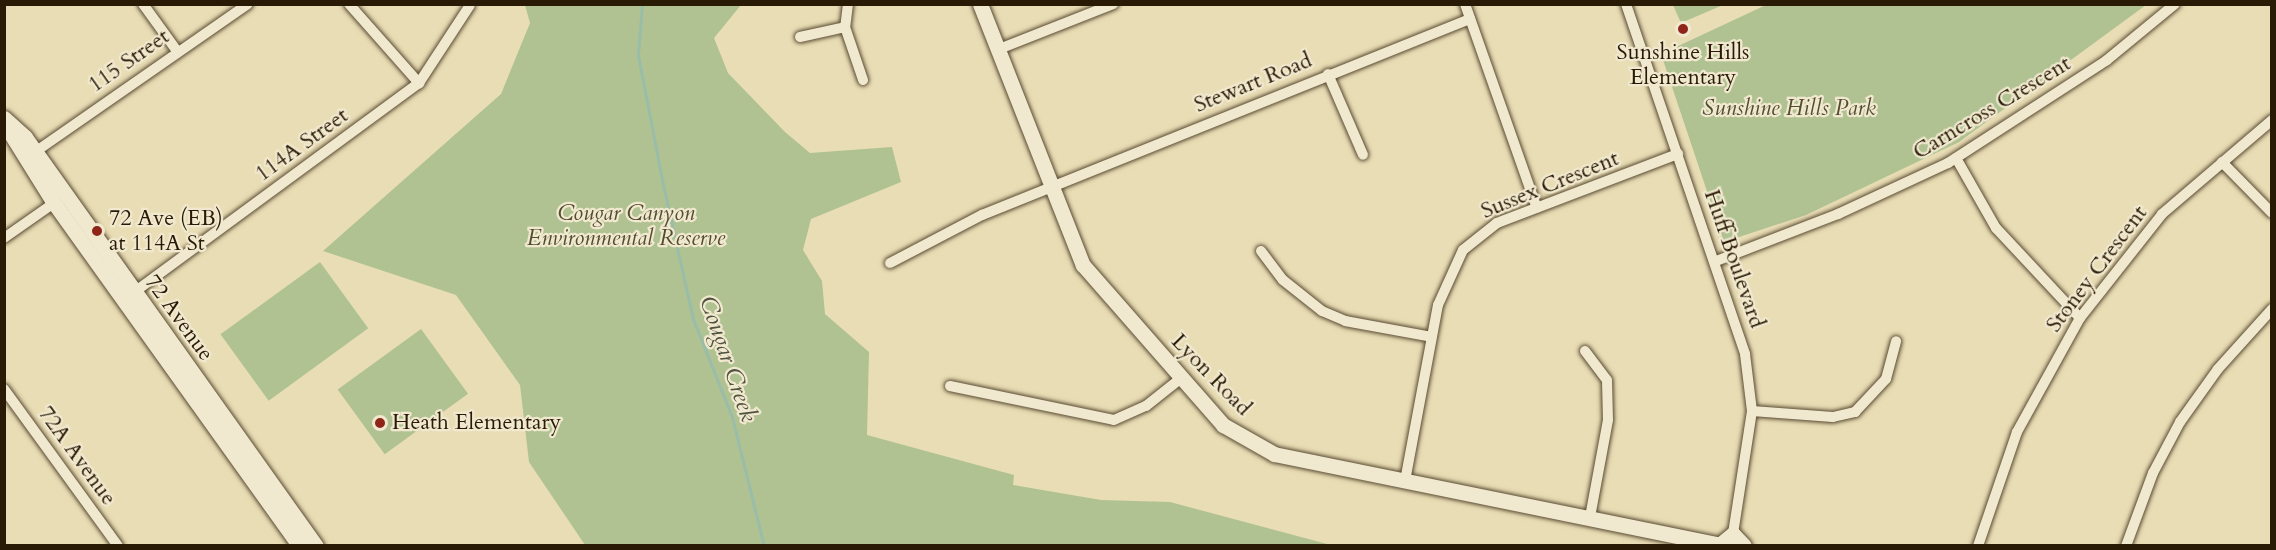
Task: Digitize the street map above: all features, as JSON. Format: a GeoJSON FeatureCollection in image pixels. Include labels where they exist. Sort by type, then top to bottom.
{"type":"FeatureCollection","features":[{"type":"Feature","properties":{"kind":"street"},"geometry":{"type":"LineString","coordinates":[[143,4],[177,51]]}},
{"type":"Feature","properties":{"kind":"street","name":"115 Street"},"geometry":{"type":"LineString","coordinates":[[35,152],[177,51],[248,4]]}},
{"type":"Feature","properties":{"kind":"street"},"geometry":{"type":"LineString","coordinates":[[349,4],[419,83]]}},
{"type":"Feature","properties":{"kind":"street"},"geometry":{"type":"LineString","coordinates":[[848,4],[845,27],[863,80]]}},
{"type":"Feature","properties":{"kind":"street","name":"Lyon Road"},"geometry":{"type":"LineString","coordinates":[[980,4],[1083,265],[1223,425],[1248,443],[1274,454],[1718,545]]}},
{"type":"Feature","properties":{"kind":"street"},"geometry":{"type":"LineString","coordinates":[[999,49],[1113,4]]}},
{"type":"Feature","properties":{"kind":"street"},"geometry":{"type":"LineString","coordinates":[[1465,4],[1537,208]]}},
{"type":"Feature","properties":{"kind":"street","name":"Huff Boulevard"},"geometry":{"type":"LineString","coordinates":[[1626,4],[1716,261],[1745,354],[1752,411],[1733,534]]}},
{"type":"Feature","properties":{"kind":"street","name":"Carncross Crescent"},"geometry":{"type":"LineString","coordinates":[[1716,261],[1838,214],[1956,158],[2107,60],[2175,4]]}},
{"type":"Feature","properties":{"kind":"street","name":"114A Street"},"geometry":{"type":"LineString","coordinates":[[133,293],[419,83],[470,5]]}},
{"type":"Feature","properties":{"kind":"street","name":"Stewart Road"},"geometry":{"type":"LineString","coordinates":[[890,263],[982,214],[1053,188],[1328,74],[1470,19]]}},
{"type":"Feature","properties":{"kind":"street"},"geometry":{"type":"LineString","coordinates":[[800,36],[845,27]]}},
{"type":"Feature","properties":{"kind":"street"},"geometry":{"type":"LineString","coordinates":[[1328,74],[1363,155]]}},
{"type":"Feature","properties":{"kind":"street","name":"72 Avenue"},"geometry":{"type":"LineString","coordinates":[[4,118],[35,152],[133,293],[316,546]]}},
{"type":"Feature","properties":{"kind":"street","name":"Stoney Crescent"},"geometry":{"type":"LineString","coordinates":[[1978,546],[2017,432],[2080,318],[2162,214],[2271,120]]}},
{"type":"Feature","properties":{"kind":"street","name":"72 Avenue"},"geometry":{"type":"LineString","coordinates":[[4,124],[54,203],[300,546]]}},
{"type":"Feature","properties":{"kind":"street","name":"Sussex Crescent"},"geometry":{"type":"LineString","coordinates":[[1405,481],[1438,305],[1463,250],[1497,223],[1678,154]]}},
{"type":"Feature","properties":{"kind":"street"},"geometry":{"type":"LineString","coordinates":[[1956,158],[1996,228],[2080,318]]}},
{"type":"Feature","properties":{"kind":"street"},"geometry":{"type":"LineString","coordinates":[[2222,162],[2271,213]]}},
{"type":"Feature","properties":{"kind":"street"},"geometry":{"type":"LineString","coordinates":[[4,238],[54,203],[80,215]]}},
{"type":"Feature","properties":{"kind":"street"},"geometry":{"type":"LineString","coordinates":[[1261,250],[1283,280],[1322,311],[1345,321],[1432,337]]}},
{"type":"Feature","properties":{"kind":"street"},"geometry":{"type":"LineString","coordinates":[[2126,546],[2153,473],[2181,422],[2218,369],[2271,309]]}},
{"type":"Feature","properties":{"kind":"street"},"geometry":{"type":"LineString","coordinates":[[1752,411],[1833,417],[1855,412],[1886,380],[1896,341]]}},
{"type":"Feature","properties":{"kind":"street"},"geometry":{"type":"LineString","coordinates":[[1585,351],[1607,380],[1608,420],[1590,517]]}},
{"type":"Feature","properties":{"kind":"street"},"geometry":{"type":"LineString","coordinates":[[950,386],[1114,420],[1146,406],[1180,378]]}},
{"type":"Feature","properties":{"kind":"street","name":"72A Avenue"},"geometry":{"type":"LineString","coordinates":[[4,388],[118,546]]}},
{"type":"Feature","properties":{"kind":"street"},"geometry":{"type":"LineString","coordinates":[[1718,545],[1733,534],[1744,546]]}},
{"type":"Feature","properties":{"kind":"green space","name":"Cougar Canyon Environmental Reserve"},"geometry":{"type":"Polygon","coordinates":[[[525,5],[741,5],[714,38],[728,73],[785,132],[810,153],[892,147],[901,182],[811,219],[803,250],[822,281],[825,314],[869,352],[867,435],[1014,475],[1013,485],[1101,500],[1170,502],[1331,545],[585,545],[529,462],[520,385],[456,295],[323,251],[501,94],[530,23],[525,5]]]}},
{"type":"Feature","properties":{"kind":"green space"},"geometry":{"type":"Polygon","coordinates":[[[1673,5],[1723,5],[1681,23],[1673,5]]]}},
{"type":"Feature","properties":{"kind":"green space","name":"Sunshine Hills Park"},"geometry":{"type":"Polygon","coordinates":[[[1766,5],[2146,5],[1959,142],[1806,215],[1724,242],[1661,54],[1766,5]]]}},
{"type":"Feature","properties":{"kind":"green space"},"geometry":{"type":"Polygon","coordinates":[[[320,262],[368,328],[269,401],[220,334],[320,262]]]}},
{"type":"Feature","properties":{"kind":"green space"},"geometry":{"type":"Polygon","coordinates":[[[421,329],[468,394],[385,454],[338,390],[421,329]]]}},
{"type":"Feature","properties":{"kind":"waterway","name":"Cougar Creek"},"geometry":{"type":"LineString","coordinates":[[642,4],[638,55],[663,185],[693,319],[732,417],[764,546]]}},
{"type":"Feature","properties":{"kind":"place","name":"Sunshine Hills Elementary"},"geometry":{"type":"Point","coordinates":[1683,29]}},
{"type":"Feature","properties":{"kind":"place","name":"72 Ave (EB) at 114A St"},"geometry":{"type":"Point","coordinates":[97,231]}},
{"type":"Feature","properties":{"kind":"place","name":"Heath Elementary"},"geometry":{"type":"Point","coordinates":[380,423]}}]}
